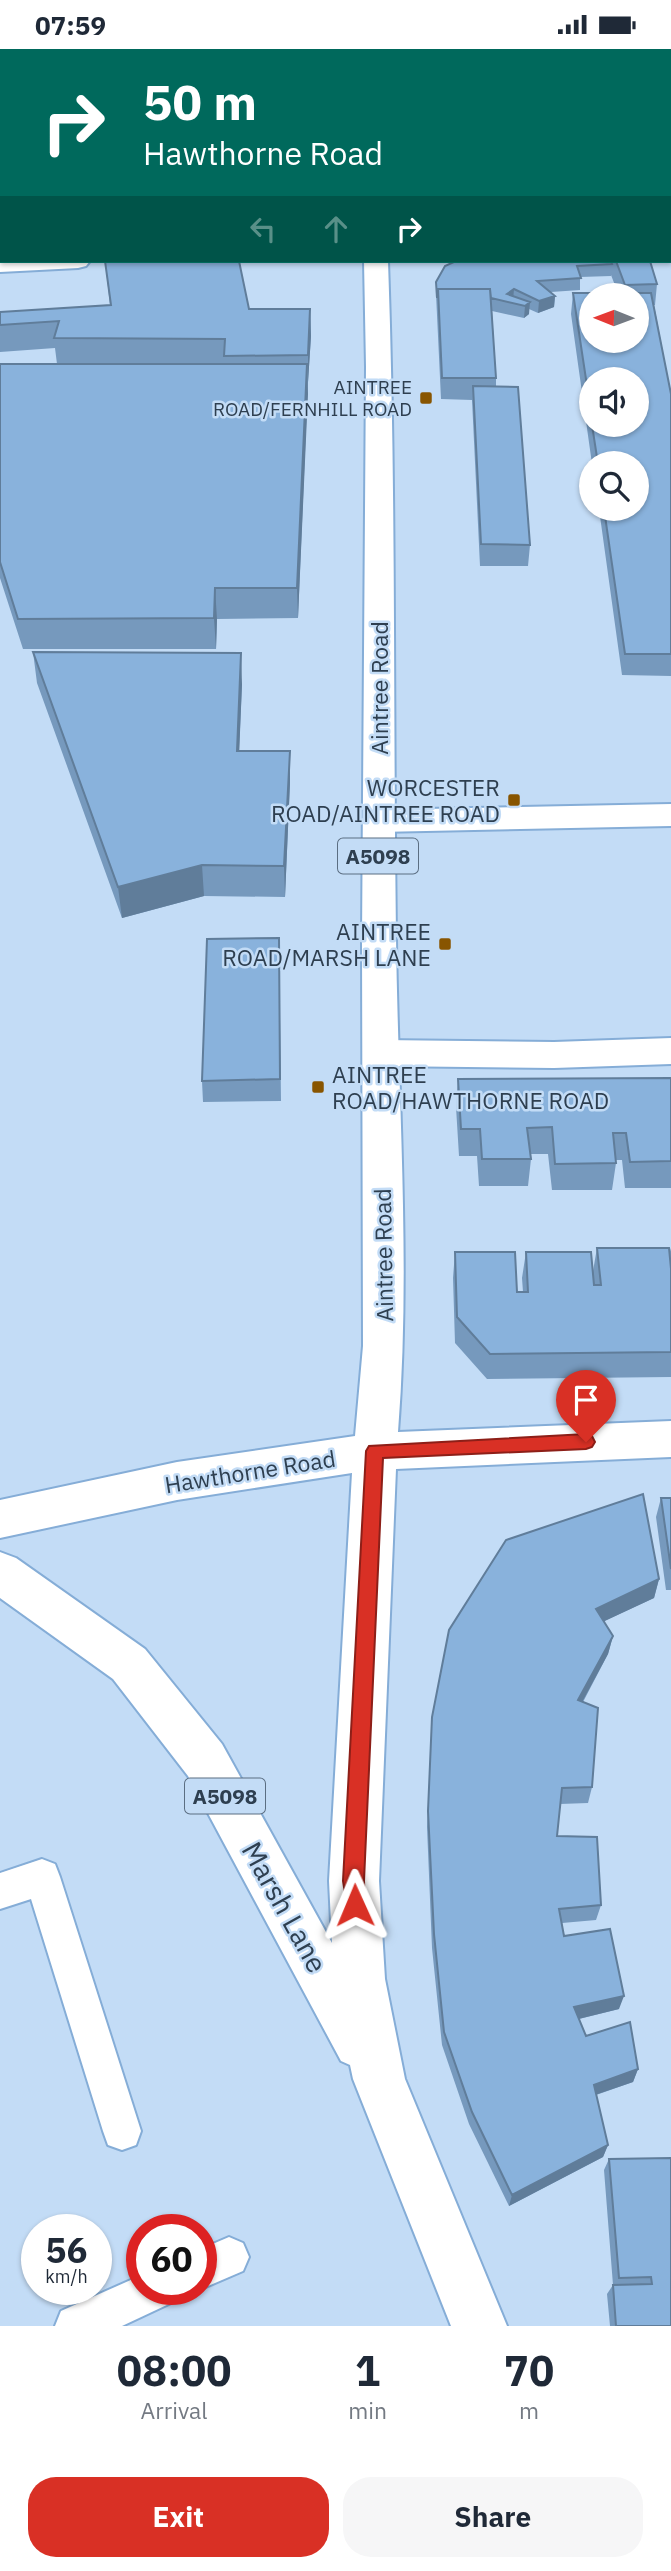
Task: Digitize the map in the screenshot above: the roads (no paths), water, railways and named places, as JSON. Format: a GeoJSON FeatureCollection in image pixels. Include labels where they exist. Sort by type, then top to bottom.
{"type":"FeatureCollection","features":[{"type":"Feature","properties":{"kind":"main road"},"geometry":{"type":"LineString","coordinates":[[0,265],[39,263]]}},
{"type":"Feature","properties":{"kind":"main road","name":"Aintree Road"},"geometry":{"type":"LineString","coordinates":[[375,1451],[384,1346],[378,821],[379,367],[376,263]]}},
{"type":"Feature","properties":{"kind":"main road"},"geometry":{"type":"LineString","coordinates":[[378,821],[671,815]]}},
{"type":"Feature","properties":{"kind":"main road"},"geometry":{"type":"LineString","coordinates":[[381,1053],[554,1055],[671,1051]]}},
{"type":"Feature","properties":{"kind":"main road","name":"Hawthorne Road"},"geometry":{"type":"LineString","coordinates":[[0,1519],[177,1481],[375,1451],[671,1439]]}},
{"type":"Feature","properties":{"kind":"main road","name":"Marsh Lane"},"geometry":{"type":"LineString","coordinates":[[375,1451],[354,1881],[359,1979],[379,2079]]}},
{"type":"Feature","properties":{"kind":"main road","name":"Marsh Lane"},"geometry":{"type":"LineString","coordinates":[[0,1572],[129,1664],[205,1760],[379,2079],[479,2326]]}},
{"type":"Feature","properties":{"kind":"lane"},"geometry":{"type":"LineString","coordinates":[[0,1891],[42,1877],[122,2131]]}},
{"type":"Feature","properties":{"kind":"lane"},"geometry":{"type":"LineString","coordinates":[[76,2326],[126,2303]]}},
{"type":"Feature","properties":{"kind":"place","name":"AINTREE ROAD/FERNHILL ROAD"},"geometry":{"type":"Point","coordinates":[426,398]}},
{"type":"Feature","properties":{"kind":"place","name":"WORCESTER ROAD/AINTREE ROAD"},"geometry":{"type":"Point","coordinates":[514,800]}},
{"type":"Feature","properties":{"kind":"place","name":"AINTREE ROAD/MARSH LANE"},"geometry":{"type":"Point","coordinates":[445,944]}},
{"type":"Feature","properties":{"kind":"place","name":"AINTREE ROAD/HAWTHORNE ROAD"},"geometry":{"type":"Point","coordinates":[318,1087]}}]}
